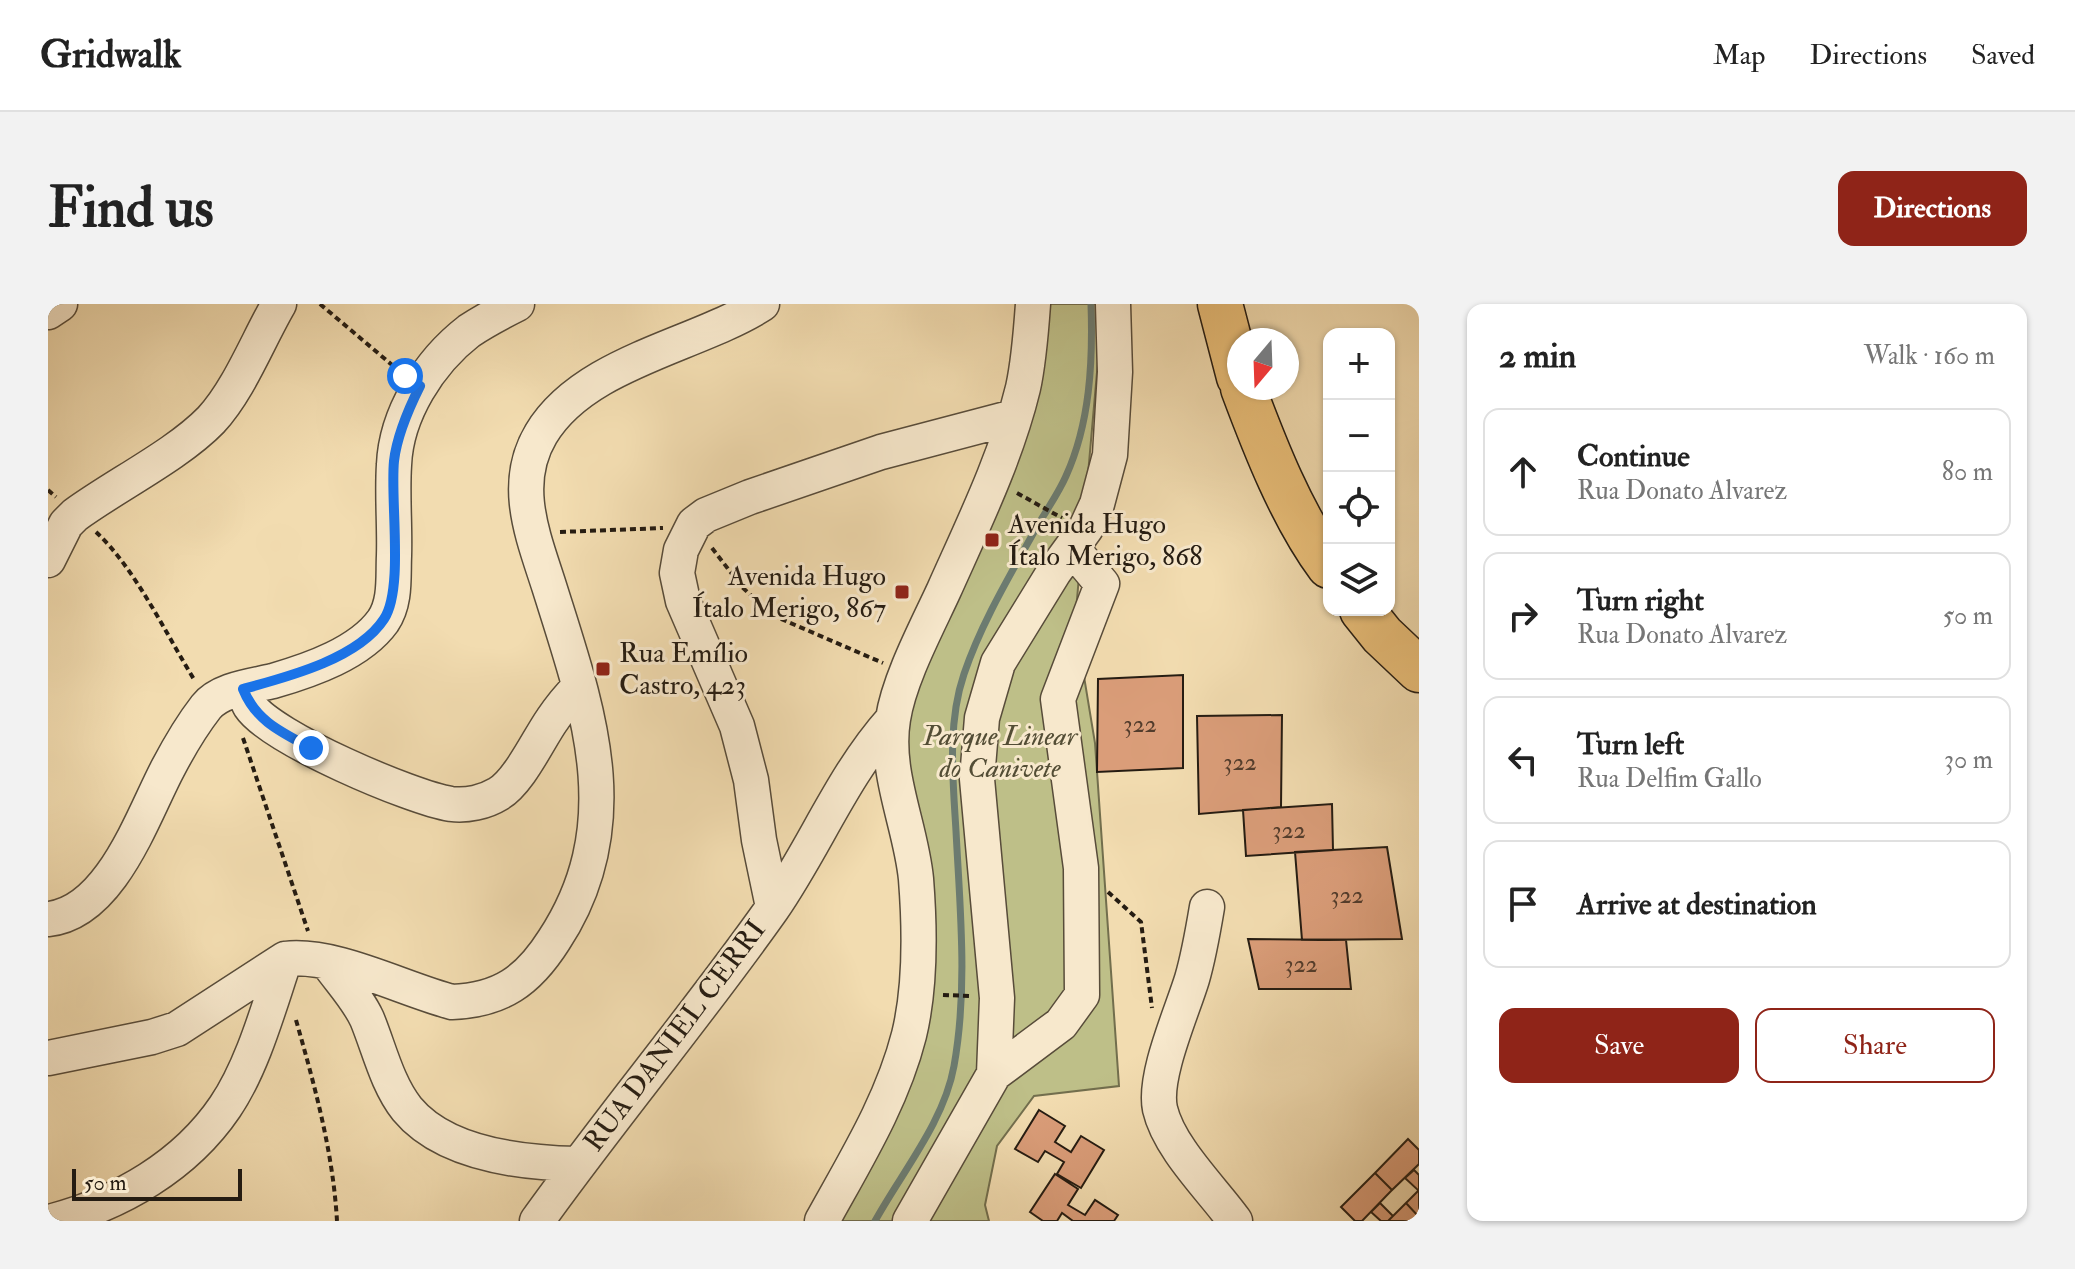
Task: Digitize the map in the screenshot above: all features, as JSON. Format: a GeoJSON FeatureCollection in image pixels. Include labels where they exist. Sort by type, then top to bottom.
{"type":"FeatureCollection","features":[{"type":"Feature","properties":{"kind":"main road"},"geometry":{"type":"LineString","coordinates":[[1220,304],[1227,331]]}},
{"type":"Feature","properties":{"kind":"main road"},"geometry":{"type":"LineString","coordinates":[[1248,400],[1284,485],[1323,558]]}},
{"type":"Feature","properties":{"kind":"main road"},"geometry":{"type":"LineString","coordinates":[[1367,616],[1419,670]]}},
{"type":"Feature","properties":{"kind":"street"},"geometry":{"type":"LineString","coordinates":[[48,312],[60,304]]}},
{"type":"Feature","properties":{"kind":"street"},"geometry":{"type":"LineString","coordinates":[[48,560],[66,524],[75,515],[190,438],[212,419],[233,388],[279,304]]}},
{"type":"Feature","properties":{"kind":"street"},"geometry":{"type":"LineString","coordinates":[[48,919],[93,897],[132,842],[168,768],[226,695],[277,680],[351,650],[384,619],[391,603],[393,586],[394,464],[404,422],[420,386],[446,353],[469,331],[517,304]]}},
{"type":"Feature","properties":{"kind":"street"},"geometry":{"type":"LineString","coordinates":[[48,1058],[177,1029],[285,959],[302,957],[328,963],[452,1002],[472,1001],[514,987],[543,957],[560,931],[584,881],[593,852],[598,813],[591,729],[532,533],[524,498],[526,473],[540,435],[552,419],[585,389],[627,365],[762,304]]}},
{"type":"Feature","properties":{"kind":"street"},"geometry":{"type":"LineString","coordinates":[[822,1221],[891,1088],[909,1035],[917,991],[916,878],[892,773],[893,719],[907,674],[983,502],[1014,417],[1023,386],[1033,304]]}},
{"type":"Feature","properties":{"kind":"street"},"geometry":{"type":"LineString","coordinates":[[994,1074],[997,998],[977,779],[982,718],[998,663],[1072,536],[1086,528],[1097,504],[1110,455],[1115,372],[1113,304]]}},
{"type":"Feature","properties":{"kind":"street"},"geometry":{"type":"LineString","coordinates":[[773,907],[751,780],[737,726],[683,601],[677,573],[681,550],[694,524],[706,515],[750,497],[881,452],[1014,417]]}},
{"type":"Feature","properties":{"kind":"street"},"geometry":{"type":"LineString","coordinates":[[910,1221],[994,1074],[1061,1024],[1082,995],[1081,868],[1058,699],[1102,584],[1072,536]]}},
{"type":"Feature","properties":{"kind":"street"},"geometry":{"type":"LineString","coordinates":[[226,695],[250,706],[280,732],[349,766],[429,799],[454,804],[484,801],[502,792],[562,705],[579,687]]}},
{"type":"Feature","properties":{"kind":"street","name":"RUA DANIEL CERRI"},"geometry":{"type":"LineString","coordinates":[[328,963],[365,1016],[383,1062],[406,1107],[428,1129],[448,1140],[502,1157],[551,1164],[578,1164],[773,907],[851,773],[867,748],[893,719]]}},
{"type":"Feature","properties":{"kind":"street"},"geometry":{"type":"LineString","coordinates":[[1207,907],[1193,976],[1168,1052],[1160,1108],[1186,1158],[1235,1221]]}},
{"type":"Feature","properties":{"kind":"street"},"geometry":{"type":"LineString","coordinates":[[53,1221],[85,1213],[114,1200],[156,1175],[196,1142],[225,1107],[242,1074],[269,1009],[285,959]]}},
{"type":"Feature","properties":{"kind":"street"},"geometry":{"type":"LineString","coordinates":[[537,1221],[578,1164]]}},
{"type":"Feature","properties":{"kind":"path"},"geometry":{"type":"LineString","coordinates":[[320,304],[420,386]]}},
{"type":"Feature","properties":{"kind":"path"},"geometry":{"type":"LineString","coordinates":[[48,490],[116,553],[226,695],[308,930],[328,963]]}},
{"type":"Feature","properties":{"kind":"path"},"geometry":{"type":"LineString","coordinates":[[1029,500],[1072,536]]}},
{"type":"Feature","properties":{"kind":"path"},"geometry":{"type":"LineString","coordinates":[[532,533],[694,524],[742,587],[772,615],[907,674]]}},
{"type":"Feature","properties":{"kind":"path"},"geometry":{"type":"LineString","coordinates":[[1081,868],[1141,922],[1152,1011]]}},
{"type":"Feature","properties":{"kind":"path"},"geometry":{"type":"LineString","coordinates":[[944,995],[972,996]]}},
{"type":"Feature","properties":{"kind":"path"},"geometry":{"type":"LineString","coordinates":[[294,1013],[323,1118],[335,1181],[337,1221]]}},
{"type":"Feature","properties":{"kind":"green space","name":"Parque Linear do Canivete"},"geometry":{"type":"Polygon","coordinates":[[[1038,304],[1103,304],[1075,622],[1095,743],[1119,1086],[1034,1096],[997,1146],[985,1205],[989,1221],[831,1221],[919,1036],[902,715],[1038,304]]]}},
{"type":"Feature","properties":{"kind":"building"},"geometry":{"type":"Polygon","coordinates":[[[1183,675],[1183,768],[1097,772],[1098,679],[1183,675]]]}},
{"type":"Feature","properties":{"kind":"building"},"geometry":{"type":"Polygon","coordinates":[[[1282,715],[1281,807],[1199,814],[1197,716],[1282,715]]]}},
{"type":"Feature","properties":{"kind":"building"},"geometry":{"type":"Polygon","coordinates":[[[1332,804],[1333,850],[1246,856],[1243,810],[1332,804]]]}},
{"type":"Feature","properties":{"kind":"building"},"geometry":{"type":"Polygon","coordinates":[[[1387,847],[1402,939],[1302,940],[1295,852],[1387,847]]]}},
{"type":"Feature","properties":{"kind":"building"},"geometry":{"type":"Polygon","coordinates":[[[1248,939],[1346,940],[1351,989],[1259,989],[1248,939]]]}},
{"type":"Feature","properties":{"kind":"building"},"geometry":{"type":"Polygon","coordinates":[[[1039,1110],[1065,1126],[1055,1142],[1071,1152],[1081,1136],[1104,1150],[1081,1188],[1057,1174],[1064,1162],[1045,1151],[1038,1162],[1015,1149],[1039,1110]]]}},
{"type":"Feature","properties":{"kind":"building"},"geometry":{"type":"Polygon","coordinates":[[[1408,1139],[1419,1150],[1419,1164],[1392,1190],[1375,1173],[1408,1139]]]}},
{"type":"Feature","properties":{"kind":"building"},"geometry":{"type":"Polygon","coordinates":[[[1414,1170],[1419,1175],[1419,1191],[1405,1178],[1414,1170]]]}},
{"type":"Feature","properties":{"kind":"building"},"geometry":{"type":"Polygon","coordinates":[[[1375,1173],[1392,1190],[1362,1221],[1355,1221],[1341,1207],[1375,1173]]]}},
{"type":"Feature","properties":{"kind":"building"},"geometry":{"type":"Polygon","coordinates":[[[1055,1174],[1078,1189],[1068,1205],[1085,1215],[1095,1200],[1118,1215],[1114,1221],[1073,1221],[1062,1213],[1057,1221],[1043,1221],[1030,1212],[1055,1174]]]}},
{"type":"Feature","properties":{"kind":"building"},"geometry":{"type":"Polygon","coordinates":[[[1419,1190],[1419,1217],[1406,1203],[1419,1190]]]}},
{"type":"Feature","properties":{"kind":"building"},"geometry":{"type":"Polygon","coordinates":[[[1380,1203],[1393,1216],[1388,1221],[1381,1221],[1371,1212],[1380,1203]]]}},
{"type":"Feature","properties":{"kind":"building"},"geometry":{"type":"Polygon","coordinates":[[[1406,1203],[1419,1221],[1388,1221],[1406,1203]]]}},
{"type":"Feature","properties":{"kind":"waterway"},"geometry":{"type":"LineString","coordinates":[[875,1221],[932,1127],[949,1087],[954,1066],[962,978],[953,772],[955,712],[964,674],[980,635],[1008,578],[1060,488],[1074,456],[1088,392],[1091,304]]}},
{"type":"Feature","properties":{"kind":"place","name":"Avenida Hugo Ítalo Merigo, 868"},"geometry":{"type":"Point","coordinates":[992,540]}},
{"type":"Feature","properties":{"kind":"place","name":"Avenida Hugo Ítalo Merigo, 867"},"geometry":{"type":"Point","coordinates":[902,592]}},
{"type":"Feature","properties":{"kind":"place","name":"Rua Emílio Castro, 423"},"geometry":{"type":"Point","coordinates":[603,669]}},
{"type":"Feature","properties":{"kind":"route"},"geometry":{"type":"LineString","coordinates":[[311,748],[280,732],[250,706],[243,689],[277,680],[351,650],[384,619],[391,603],[393,586],[394,464],[404,422],[420,386],[405,376]]}}]}
